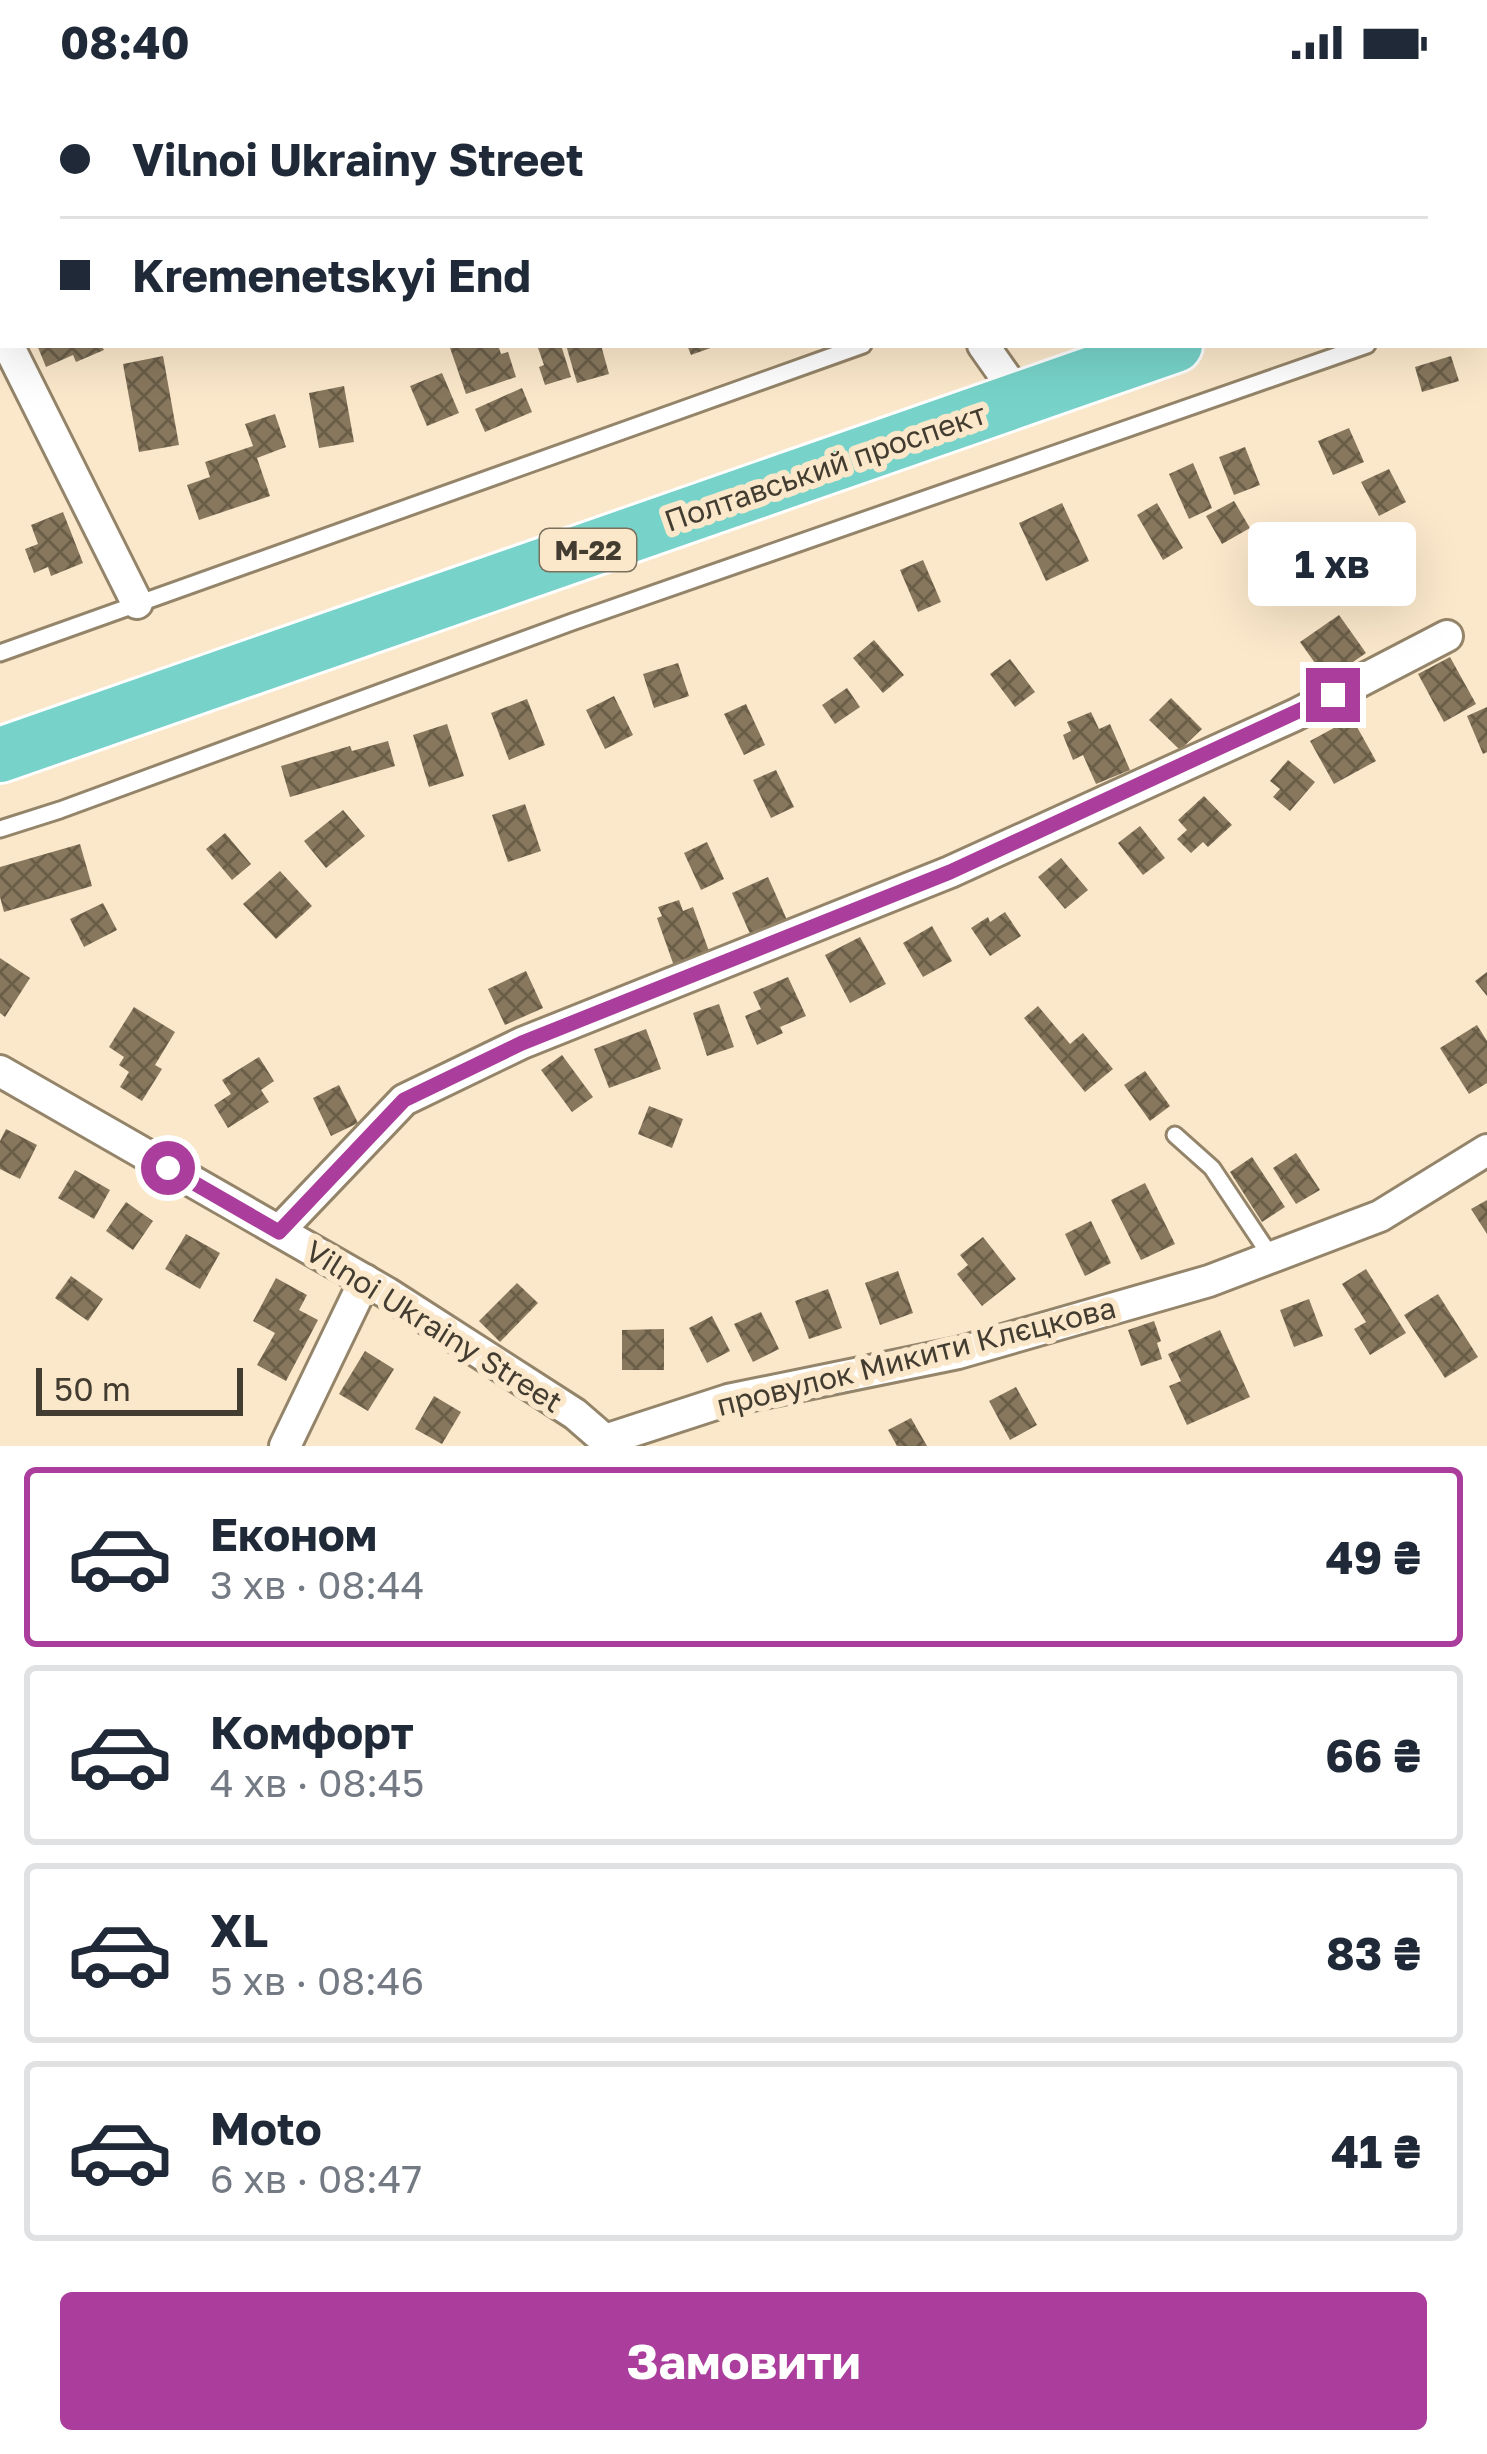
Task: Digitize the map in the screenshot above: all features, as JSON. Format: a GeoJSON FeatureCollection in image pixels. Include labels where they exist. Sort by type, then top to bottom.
{"type":"FeatureCollection","features":[{"type":"Feature","properties":{"kind":"highway","name":"Полтавський проспект"},"geometry":{"type":"LineString","coordinates":[[0,755],[1166,348]]}},
{"type":"Feature","properties":{"kind":"street"},"geometry":{"type":"LineString","coordinates":[[10,348],[137,603]]}},
{"type":"Feature","properties":{"kind":"street"},"geometry":{"type":"LineString","coordinates":[[985,348],[1021,399]]}},
{"type":"Feature","properties":{"kind":"street"},"geometry":{"type":"LineString","coordinates":[[279,1232],[404,1100],[522,1043],[950,872],[1295,715],[1447,636]]}},
{"type":"Feature","properties":{"kind":"street","name":"Vilnoi Ukrainy Street"},"geometry":{"type":"LineString","coordinates":[[0,1071],[365,1280],[575,1414],[609,1443]]}},
{"type":"Feature","properties":{"kind":"street","name":"провулок Микити Клєцкова"},"geometry":{"type":"LineString","coordinates":[[609,1443],[728,1400],[958,1353],[1209,1281],[1380,1216],[1487,1150]]}},
{"type":"Feature","properties":{"kind":"street"},"geometry":{"type":"LineString","coordinates":[[285,1446],[365,1280]]}},
{"type":"Feature","properties":{"kind":"lane"},"geometry":{"type":"LineString","coordinates":[[0,653],[855,348]]}},
{"type":"Feature","properties":{"kind":"lane"},"geometry":{"type":"LineString","coordinates":[[0,829],[617,606],[1357,348]]}},
{"type":"Feature","properties":{"kind":"lane"},"geometry":{"type":"LineString","coordinates":[[1175,1135],[1213,1168],[1272,1258]]}},
{"type":"Feature","properties":{"kind":"building"},"geometry":{"type":"Polygon","coordinates":[[[38,348],[104,350],[76,362],[73,355],[46,367],[38,348]]]}},
{"type":"Feature","properties":{"kind":"building"},"geometry":{"type":"Polygon","coordinates":[[[450,348],[508,352],[516,377],[466,394],[450,348]]]}},
{"type":"Feature","properties":{"kind":"building"},"geometry":{"type":"Polygon","coordinates":[[[538,348],[562,348],[571,377],[545,385],[539,367],[544,365],[538,348]]]}},
{"type":"Feature","properties":{"kind":"building"},"geometry":{"type":"Polygon","coordinates":[[[567,348],[602,348],[609,374],[577,383],[567,348]]]}},
{"type":"Feature","properties":{"kind":"building"},"geometry":{"type":"Polygon","coordinates":[[[163,356],[179,445],[139,452],[123,364],[163,356]]]}},
{"type":"Feature","properties":{"kind":"building"},"geometry":{"type":"Polygon","coordinates":[[[1451,356],[1459,381],[1422,392],[1415,367],[1451,356]]]}},
{"type":"Feature","properties":{"kind":"building"},"geometry":{"type":"Polygon","coordinates":[[[442,373],[459,413],[427,426],[410,386],[442,373]]]}},
{"type":"Feature","properties":{"kind":"building"},"geometry":{"type":"Polygon","coordinates":[[[344,386],[354,442],[319,448],[309,393],[344,386]]]}},
{"type":"Feature","properties":{"kind":"building"},"geometry":{"type":"Polygon","coordinates":[[[522,388],[532,412],[485,432],[475,409],[522,388]]]}},
{"type":"Feature","properties":{"kind":"building"},"geometry":{"type":"Polygon","coordinates":[[[275,414],[286,447],[257,458],[270,496],[199,520],[187,485],[210,477],[205,462],[253,446],[245,424],[275,414]]]}},
{"type":"Feature","properties":{"kind":"building"},"geometry":{"type":"Polygon","coordinates":[[[1349,428],[1364,462],[1333,475],[1318,441],[1349,428]]]}},
{"type":"Feature","properties":{"kind":"building"},"geometry":{"type":"Polygon","coordinates":[[[1245,447],[1260,485],[1234,495],[1219,457],[1245,447]]]}},
{"type":"Feature","properties":{"kind":"building"},"geometry":{"type":"Polygon","coordinates":[[[1193,463],[1212,508],[1189,519],[1169,474],[1193,463]]]}},
{"type":"Feature","properties":{"kind":"building"},"geometry":{"type":"Polygon","coordinates":[[[1389,469],[1406,502],[1379,516],[1361,482],[1389,469]]]}},
{"type":"Feature","properties":{"kind":"building"},"geometry":{"type":"Polygon","coordinates":[[[1234,501],[1250,528],[1222,544],[1206,516],[1234,501]]]}},
{"type":"Feature","properties":{"kind":"building"},"geometry":{"type":"Polygon","coordinates":[[[1062,503],[1089,561],[1046,581],[1019,523],[1062,503]]]}},
{"type":"Feature","properties":{"kind":"building"},"geometry":{"type":"Polygon","coordinates":[[[1157,503],[1183,548],[1163,560],[1137,515],[1157,503]]]}},
{"type":"Feature","properties":{"kind":"building"},"geometry":{"type":"Polygon","coordinates":[[[63,512],[83,563],[51,576],[48,567],[34,573],[25,549],[38,544],[31,525],[63,512]]]}},
{"type":"Feature","properties":{"kind":"building"},"geometry":{"type":"Polygon","coordinates":[[[923,560],[941,602],[918,612],[900,570],[923,560]]]}},
{"type":"Feature","properties":{"kind":"building"},"geometry":{"type":"Polygon","coordinates":[[[1339,615],[1366,653],[1327,680],[1300,642],[1339,615]]]}},
{"type":"Feature","properties":{"kind":"building"},"geometry":{"type":"Polygon","coordinates":[[[874,640],[904,675],[883,693],[853,658],[874,640]]]}},
{"type":"Feature","properties":{"kind":"building"},"geometry":{"type":"Polygon","coordinates":[[[1450,657],[1476,704],[1444,722],[1418,674],[1450,657]]]}},
{"type":"Feature","properties":{"kind":"building"},"geometry":{"type":"Polygon","coordinates":[[[1010,659],[1035,692],[1015,707],[990,674],[1010,659]]]}},
{"type":"Feature","properties":{"kind":"building"},"geometry":{"type":"Polygon","coordinates":[[[678,663],[689,696],[654,708],[643,674],[678,663]]]}},
{"type":"Feature","properties":{"kind":"building"},"geometry":{"type":"Polygon","coordinates":[[[847,688],[860,707],[835,724],[822,705],[847,688]]]}},
{"type":"Feature","properties":{"kind":"building"},"geometry":{"type":"Polygon","coordinates":[[[614,696],[633,735],[605,749],[586,710],[614,696]]]}},
{"type":"Feature","properties":{"kind":"building"},"geometry":{"type":"Polygon","coordinates":[[[1171,698],[1202,729],[1180,750],[1149,720],[1171,698]]]}},
{"type":"Feature","properties":{"kind":"building"},"geometry":{"type":"Polygon","coordinates":[[[527,699],[545,745],[509,760],[491,713],[527,699]]]}},
{"type":"Feature","properties":{"kind":"building"},"geometry":{"type":"Polygon","coordinates":[[[746,704],[765,745],[744,755],[724,714],[746,704]]]}},
{"type":"Feature","properties":{"kind":"building"},"geometry":{"type":"Polygon","coordinates":[[[1487,707],[1487,752],[1483,754],[1467,716],[1487,707]]]}},
{"type":"Feature","properties":{"kind":"building"},"geometry":{"type":"Polygon","coordinates":[[[1091,712],[1099,729],[1110,724],[1130,770],[1096,784],[1083,755],[1073,760],[1063,735],[1071,731],[1067,722],[1091,712]]]}},
{"type":"Feature","properties":{"kind":"building"},"geometry":{"type":"Polygon","coordinates":[[[1352,718],[1376,761],[1334,784],[1310,741],[1352,718]]]}},
{"type":"Feature","properties":{"kind":"building"},"geometry":{"type":"Polygon","coordinates":[[[447,724],[464,776],[429,787],[413,735],[447,724]]]}},
{"type":"Feature","properties":{"kind":"building"},"geometry":{"type":"Polygon","coordinates":[[[388,741],[395,766],[290,797],[281,766],[350,746],[352,751],[388,741]]]}},
{"type":"Feature","properties":{"kind":"building"},"geometry":{"type":"Polygon","coordinates":[[[1288,760],[1315,782],[1290,811],[1273,797],[1280,789],[1270,781],[1288,760]]]}},
{"type":"Feature","properties":{"kind":"building"},"geometry":{"type":"Polygon","coordinates":[[[776,770],[794,807],[771,818],[753,780],[776,770]]]}},
{"type":"Feature","properties":{"kind":"building"},"geometry":{"type":"Polygon","coordinates":[[[1204,796],[1232,825],[1208,847],[1203,842],[1191,853],[1177,839],[1187,830],[1178,820],[1204,796]]]}},
{"type":"Feature","properties":{"kind":"building"},"geometry":{"type":"Polygon","coordinates":[[[525,804],[541,851],[508,862],[492,815],[525,804]]]}},
{"type":"Feature","properties":{"kind":"building"},"geometry":{"type":"Polygon","coordinates":[[[343,810],[365,836],[326,868],[304,841],[343,810]]]}},
{"type":"Feature","properties":{"kind":"building"},"geometry":{"type":"Polygon","coordinates":[[[1140,826],[1165,858],[1143,875],[1118,843],[1140,826]]]}},
{"type":"Feature","properties":{"kind":"building"},"geometry":{"type":"Polygon","coordinates":[[[225,833],[251,864],[232,880],[206,849],[225,833]]]}},
{"type":"Feature","properties":{"kind":"building"},"geometry":{"type":"Polygon","coordinates":[[[707,842],[724,879],[701,890],[684,853],[707,842]]]}},
{"type":"Feature","properties":{"kind":"building"},"geometry":{"type":"Polygon","coordinates":[[[80,844],[92,886],[4,912],[0,867],[80,844]]]}},
{"type":"Feature","properties":{"kind":"building"},"geometry":{"type":"Polygon","coordinates":[[[1061,858],[1088,890],[1065,909],[1038,877],[1061,858]]]}},
{"type":"Feature","properties":{"kind":"building"},"geometry":{"type":"Polygon","coordinates":[[[280,871],[312,906],[276,939],[243,904],[280,871]]]}},
{"type":"Feature","properties":{"kind":"building"},"geometry":{"type":"Polygon","coordinates":[[[768,877],[787,920],[751,936],[732,893],[768,877]]]}},
{"type":"Feature","properties":{"kind":"building"},"geometry":{"type":"Polygon","coordinates":[[[679,900],[683,911],[693,907],[710,954],[674,966],[657,918],[662,916],[658,907],[679,900]]]}},
{"type":"Feature","properties":{"kind":"building"},"geometry":{"type":"Polygon","coordinates":[[[103,903],[117,930],[84,947],[70,919],[103,903]]]}},
{"type":"Feature","properties":{"kind":"building"},"geometry":{"type":"Polygon","coordinates":[[[1005,912],[1021,936],[990,956],[971,928],[1005,912]]]}},
{"type":"Feature","properties":{"kind":"building"},"geometry":{"type":"Polygon","coordinates":[[[932,926],[952,961],[923,977],[903,943],[932,926]]]}},
{"type":"Feature","properties":{"kind":"building"},"geometry":{"type":"Polygon","coordinates":[[[860,937],[886,984],[850,1003],[825,955],[860,937]]]}},
{"type":"Feature","properties":{"kind":"building"},"geometry":{"type":"Polygon","coordinates":[[[0,958],[30,978],[5,1017],[0,1013],[0,958]]]}},
{"type":"Feature","properties":{"kind":"building"},"geometry":{"type":"Polygon","coordinates":[[[526,971],[543,1008],[505,1025],[488,989],[526,971]]]}},
{"type":"Feature","properties":{"kind":"building"},"geometry":{"type":"Polygon","coordinates":[[[1487,972],[1487,996],[1475,981],[1487,972]]]}},
{"type":"Feature","properties":{"kind":"building"},"geometry":{"type":"Polygon","coordinates":[[[788,977],[806,1016],[780,1027],[783,1033],[757,1045],[745,1016],[761,1009],[753,992],[788,977]]]}},
{"type":"Feature","properties":{"kind":"building"},"geometry":{"type":"Polygon","coordinates":[[[719,1004],[734,1047],[707,1056],[693,1013],[719,1004]]]}},
{"type":"Feature","properties":{"kind":"building"},"geometry":{"type":"Polygon","coordinates":[[[1038,1006],[1070,1044],[1083,1033],[1113,1069],[1085,1092],[1024,1018],[1038,1006]]]}},
{"type":"Feature","properties":{"kind":"building"},"geometry":{"type":"Polygon","coordinates":[[[134,1007],[175,1032],[155,1065],[162,1069],[142,1101],[120,1087],[129,1072],[119,1065],[124,1057],[109,1047],[134,1007]]]}},
{"type":"Feature","properties":{"kind":"building"},"geometry":{"type":"Polygon","coordinates":[[[1477,1025],[1487,1041],[1487,1083],[1469,1094],[1440,1048],[1477,1025]]]}},
{"type":"Feature","properties":{"kind":"building"},"geometry":{"type":"Polygon","coordinates":[[[646,1029],[661,1069],[609,1088],[594,1049],[646,1029]]]}},
{"type":"Feature","properties":{"kind":"building"},"geometry":{"type":"Polygon","coordinates":[[[562,1055],[593,1097],[572,1112],[541,1070],[562,1055]]]}},
{"type":"Feature","properties":{"kind":"building"},"geometry":{"type":"Polygon","coordinates":[[[259,1057],[274,1081],[261,1090],[269,1102],[228,1128],[214,1105],[231,1094],[222,1080],[259,1057]]]}},
{"type":"Feature","properties":{"kind":"building"},"geometry":{"type":"Polygon","coordinates":[[[1145,1071],[1170,1106],[1150,1121],[1124,1085],[1145,1071]]]}},
{"type":"Feature","properties":{"kind":"building"},"geometry":{"type":"Polygon","coordinates":[[[339,1085],[358,1123],[331,1136],[313,1098],[339,1085]]]}},
{"type":"Feature","properties":{"kind":"building"},"geometry":{"type":"Polygon","coordinates":[[[649,1106],[683,1119],[672,1148],[638,1134],[649,1106]]]}},
{"type":"Feature","properties":{"kind":"building"},"geometry":{"type":"Polygon","coordinates":[[[6,1129],[37,1145],[20,1179],[0,1169],[0,1141],[6,1129]]]}},
{"type":"Feature","properties":{"kind":"building"},"geometry":{"type":"Polygon","coordinates":[[[1296,1153],[1320,1190],[1296,1204],[1273,1168],[1296,1153]]]}},
{"type":"Feature","properties":{"kind":"building"},"geometry":{"type":"Polygon","coordinates":[[[1252,1157],[1285,1207],[1262,1222],[1230,1172],[1252,1157]]]}},
{"type":"Feature","properties":{"kind":"building"},"geometry":{"type":"Polygon","coordinates":[[[75,1170],[110,1190],[94,1219],[58,1198],[75,1170]]]}},
{"type":"Feature","properties":{"kind":"building"},"geometry":{"type":"Polygon","coordinates":[[[1145,1183],[1175,1244],[1141,1260],[1111,1200],[1145,1183]]]}},
{"type":"Feature","properties":{"kind":"building"},"geometry":{"type":"Polygon","coordinates":[[[1487,1200],[1487,1234],[1471,1209],[1487,1200]]]}},
{"type":"Feature","properties":{"kind":"building"},"geometry":{"type":"Polygon","coordinates":[[[126,1202],[153,1221],[133,1250],[106,1231],[126,1202]]]}},
{"type":"Feature","properties":{"kind":"building"},"geometry":{"type":"Polygon","coordinates":[[[1091,1221],[1111,1263],[1085,1276],[1065,1234],[1091,1221]]]}},
{"type":"Feature","properties":{"kind":"building"},"geometry":{"type":"Polygon","coordinates":[[[186,1234],[220,1253],[200,1289],[165,1269],[186,1234]]]}},
{"type":"Feature","properties":{"kind":"building"},"geometry":{"type":"Polygon","coordinates":[[[983,1237],[1016,1279],[982,1306],[957,1274],[968,1265],[960,1255],[983,1237]]]}},
{"type":"Feature","properties":{"kind":"building"},"geometry":{"type":"Polygon","coordinates":[[[1366,1269],[1406,1333],[1370,1355],[1354,1329],[1366,1322],[1342,1284],[1366,1269]]]}},
{"type":"Feature","properties":{"kind":"building"},"geometry":{"type":"Polygon","coordinates":[[[898,1271],[913,1313],[880,1325],[865,1283],[898,1271]]]}},
{"type":"Feature","properties":{"kind":"building"},"geometry":{"type":"Polygon","coordinates":[[[71,1276],[103,1299],[88,1321],[55,1298],[71,1276]]]}},
{"type":"Feature","properties":{"kind":"building"},"geometry":{"type":"Polygon","coordinates":[[[276,1278],[307,1295],[299,1310],[318,1320],[286,1381],[257,1365],[275,1333],[253,1321],[276,1278]]]}},
{"type":"Feature","properties":{"kind":"building"},"geometry":{"type":"Polygon","coordinates":[[[517,1283],[538,1303],[500,1342],[479,1321],[517,1283]]]}},
{"type":"Feature","properties":{"kind":"building"},"geometry":{"type":"Polygon","coordinates":[[[828,1289],[842,1328],[809,1339],[795,1301],[828,1289]]]}},
{"type":"Feature","properties":{"kind":"building"},"geometry":{"type":"Polygon","coordinates":[[[1438,1294],[1478,1357],[1445,1378],[1404,1315],[1438,1294]]]}},
{"type":"Feature","properties":{"kind":"building"},"geometry":{"type":"Polygon","coordinates":[[[1309,1299],[1323,1336],[1294,1347],[1280,1310],[1309,1299]]]}},
{"type":"Feature","properties":{"kind":"building"},"geometry":{"type":"Polygon","coordinates":[[[761,1312],[779,1349],[753,1362],[734,1324],[761,1312]]]}},
{"type":"Feature","properties":{"kind":"building"},"geometry":{"type":"Polygon","coordinates":[[[712,1316],[730,1351],[707,1363],[689,1328],[712,1316]]]}},
{"type":"Feature","properties":{"kind":"building"},"geometry":{"type":"Polygon","coordinates":[[[1154,1321],[1162,1359],[1141,1366],[1128,1330],[1154,1321]]]}},
{"type":"Feature","properties":{"kind":"building"},"geometry":{"type":"Polygon","coordinates":[[[664,1329],[664,1370],[622,1370],[622,1330],[664,1329]]]}},
{"type":"Feature","properties":{"kind":"building"},"geometry":{"type":"Polygon","coordinates":[[[1220,1330],[1250,1397],[1187,1425],[1169,1386],[1181,1381],[1168,1354],[1220,1330]]]}},
{"type":"Feature","properties":{"kind":"building"},"geometry":{"type":"Polygon","coordinates":[[[365,1351],[394,1369],[368,1411],[339,1394],[365,1351]]]}},
{"type":"Feature","properties":{"kind":"building"},"geometry":{"type":"Polygon","coordinates":[[[1016,1387],[1037,1425],[1010,1440],[989,1401],[1016,1387]]]}},
{"type":"Feature","properties":{"kind":"building"},"geometry":{"type":"Polygon","coordinates":[[[434,1396],[461,1412],[442,1444],[415,1429],[434,1396]]]}},
{"type":"Feature","properties":{"kind":"building"},"geometry":{"type":"Polygon","coordinates":[[[911,1418],[927,1446],[897,1446],[888,1430],[911,1418]]]}},
{"type":"Feature","properties":{"kind":"route"},"geometry":{"type":"LineString","coordinates":[[168,1168],[279,1232],[404,1100],[522,1043],[950,872],[1333,695]]}}]}
